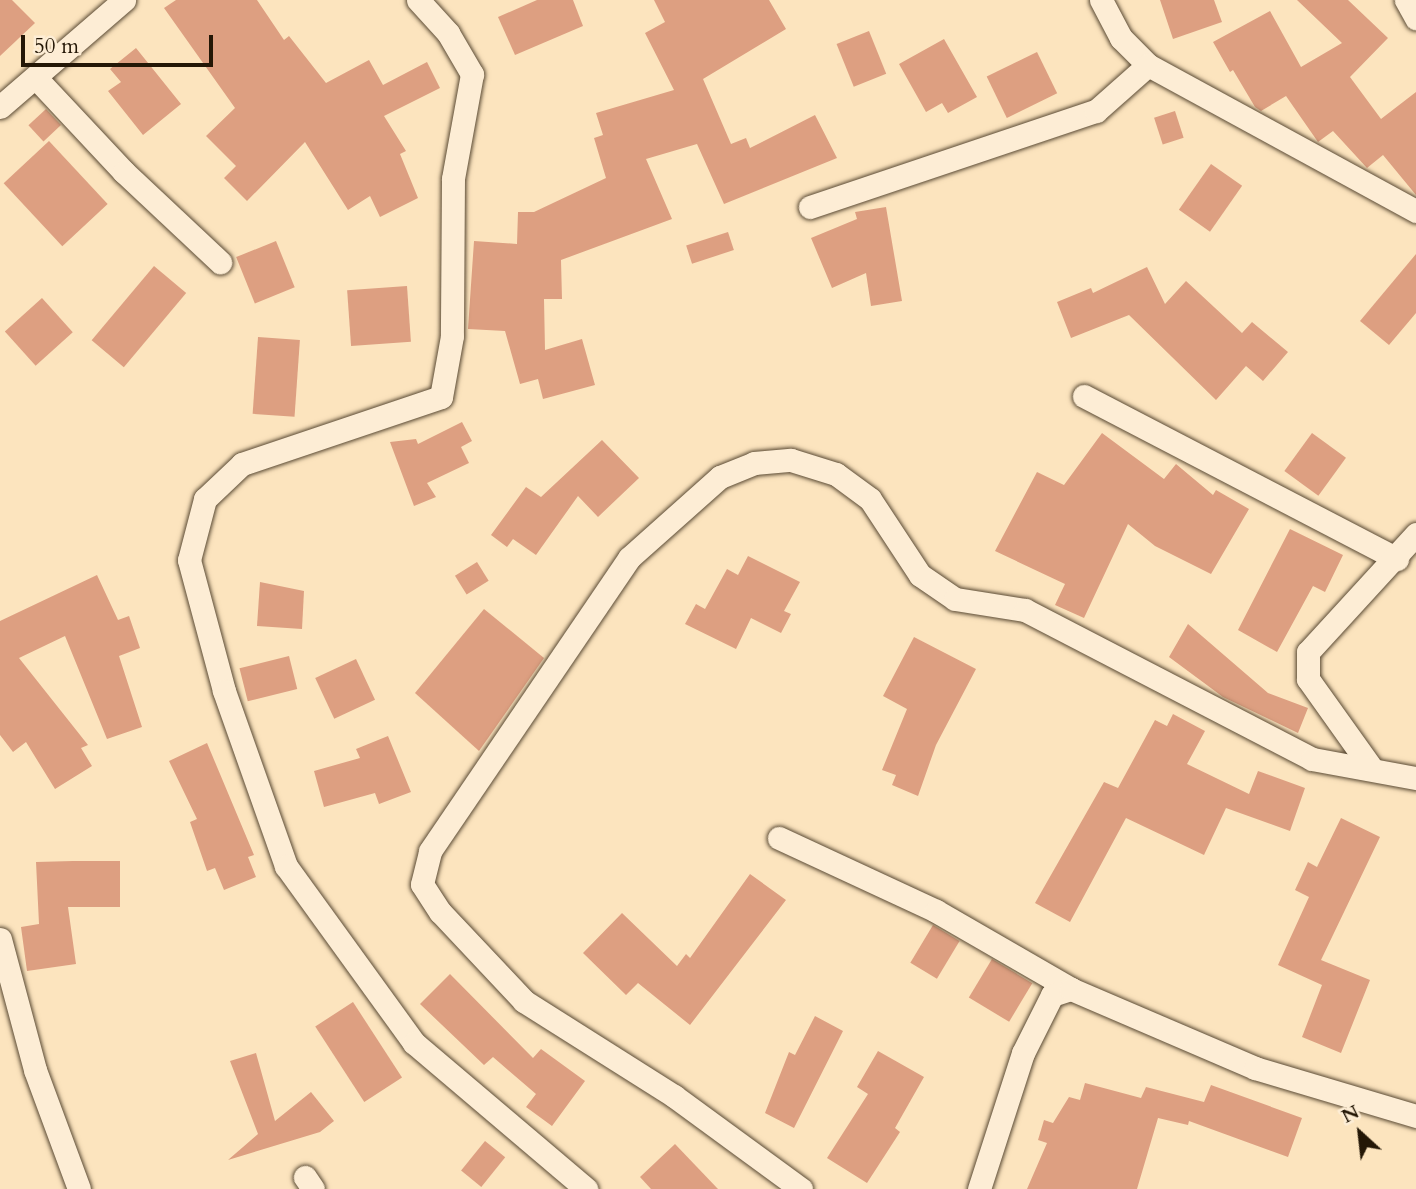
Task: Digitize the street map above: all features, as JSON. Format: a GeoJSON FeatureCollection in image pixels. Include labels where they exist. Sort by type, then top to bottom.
{"type":"FeatureCollection","features":[{"type":"Feature","properties":{"kind":"street"},"geometry":{"type":"LineString","coordinates":[[0,107],[124,0]]}},
{"type":"Feature","properties":{"kind":"street"},"geometry":{"type":"LineString","coordinates":[[418,0],[447,33],[472,74],[453,179],[452,336],[441,397],[242,464],[205,499],[189,559],[224,691],[286,866],[414,1043],[586,1189]]}},
{"type":"Feature","properties":{"kind":"street"},"geometry":{"type":"LineString","coordinates":[[1101,0],[1121,38],[1148,65],[1416,211]]}},
{"type":"Feature","properties":{"kind":"street"},"geometry":{"type":"LineString","coordinates":[[1406,0],[1416,18]]}},
{"type":"Feature","properties":{"kind":"street"},"geometry":{"type":"LineString","coordinates":[[810,207],[1096,111],[1148,65]]}},
{"type":"Feature","properties":{"kind":"street"},"geometry":{"type":"LineString","coordinates":[[36,78],[124,172],[220,262]]}},
{"type":"Feature","properties":{"kind":"street"},"geometry":{"type":"LineString","coordinates":[[1084,396],[1397,559]]}},
{"type":"Feature","properties":{"kind":"street"},"geometry":{"type":"LineString","coordinates":[[801,1189],[631,1067],[524,1000],[440,912],[422,884],[430,852],[629,558],[720,477],[754,463],[790,460],[836,474],[870,499],[920,575],[955,599],[1025,610],[1312,759],[1370,766],[1416,779]]}},
{"type":"Feature","properties":{"kind":"street"},"geometry":{"type":"LineString","coordinates":[[1370,766],[1308,679],[1308,652],[1397,559],[1416,534]]}},
{"type":"Feature","properties":{"kind":"street"},"geometry":{"type":"LineString","coordinates":[[779,838],[936,911],[1071,989],[1255,1068],[1416,1116]]}},
{"type":"Feature","properties":{"kind":"street"},"geometry":{"type":"LineString","coordinates":[[0,939],[35,1070],[79,1189]]}},
{"type":"Feature","properties":{"kind":"street"},"geometry":{"type":"LineString","coordinates":[[979,1189],[1023,1054],[1052,995],[1071,989]]}},
{"type":"Feature","properties":{"kind":"building"},"geometry":{"type":"Polygon","coordinates":[[[0,0],[12,0],[35,23],[0,56],[0,0]]]}},
{"type":"Feature","properties":{"kind":"building"},"geometry":{"type":"Polygon","coordinates":[[[176,0],[257,0],[284,40],[289,36],[326,83],[369,60],[383,85],[427,62],[440,88],[384,116],[406,151],[400,154],[418,198],[380,217],[370,196],[348,210],[305,142],[247,201],[224,178],[236,166],[206,136],[235,108],[164,8],[176,0]]]}},
{"type":"Feature","properties":{"kind":"building"},"geometry":{"type":"Polygon","coordinates":[[[537,0],[573,0],[583,26],[515,55],[498,17],[537,0]]]}},
{"type":"Feature","properties":{"kind":"building"},"geometry":{"type":"Polygon","coordinates":[[[654,0],[769,0],[786,29],[703,79],[731,144],[746,138],[750,148],[815,115],[837,158],[724,204],[697,144],[646,159],[672,219],[561,260],[562,299],[544,299],[545,350],[582,339],[595,385],[543,399],[538,379],[520,384],[505,331],[468,329],[474,241],[517,244],[518,212],[534,212],[606,178],[594,138],[603,135],[596,113],[674,90],[645,33],[665,22],[654,0]]]}},
{"type":"Feature","properties":{"kind":"building"},"geometry":{"type":"Polygon","coordinates":[[[1160,0],[1214,0],[1222,22],[1173,39],[1160,0]]]}},
{"type":"Feature","properties":{"kind":"building"},"geometry":{"type":"Polygon","coordinates":[[[1297,0],[1348,0],[1388,38],[1350,77],[1381,119],[1416,92],[1416,195],[1383,155],[1367,168],[1333,131],[1318,142],[1286,96],[1261,111],[1255,107],[1233,70],[1230,72],[1213,42],[1270,11],[1301,67],[1342,43],[1297,0]]]}},
{"type":"Feature","properties":{"kind":"building"},"geometry":{"type":"Polygon","coordinates":[[[869,31],[886,74],[854,87],[837,44],[869,31]]]}},
{"type":"Feature","properties":{"kind":"building"},"geometry":{"type":"Polygon","coordinates":[[[944,39],[977,97],[948,113],[942,103],[926,112],[899,64],[944,39]]]}},
{"type":"Feature","properties":{"kind":"building"},"geometry":{"type":"Polygon","coordinates":[[[136,48],[181,104],[143,135],[108,91],[121,82],[110,69],[136,48]]]}},
{"type":"Feature","properties":{"kind":"building"},"geometry":{"type":"Polygon","coordinates":[[[1037,52],[1057,93],[1007,118],[987,77],[1037,52]]]}},
{"type":"Feature","properties":{"kind":"building"},"geometry":{"type":"Polygon","coordinates":[[[46,109],[61,125],[43,141],[28,125],[46,109]]]}},
{"type":"Feature","properties":{"kind":"building"},"geometry":{"type":"Polygon","coordinates":[[[1175,111],[1184,138],[1163,144],[1154,118],[1175,111]]]}},
{"type":"Feature","properties":{"kind":"building"},"geometry":{"type":"Polygon","coordinates":[[[49,141],[108,204],[62,246],[4,183],[49,141]]]}},
{"type":"Feature","properties":{"kind":"building"},"geometry":{"type":"Polygon","coordinates":[[[1211,164],[1242,186],[1210,232],[1179,210],[1211,164]]]}},
{"type":"Feature","properties":{"kind":"building"},"geometry":{"type":"Polygon","coordinates":[[[886,207],[902,301],[871,306],[866,273],[832,288],[811,238],[857,219],[855,212],[886,207]]]}},
{"type":"Feature","properties":{"kind":"building"},"geometry":{"type":"Polygon","coordinates":[[[728,232],[734,250],[692,264],[686,246],[728,232]]]}},
{"type":"Feature","properties":{"kind":"building"},"geometry":{"type":"Polygon","coordinates":[[[276,241],[295,287],[255,303],[236,257],[276,241]]]}},
{"type":"Feature","properties":{"kind":"building"},"geometry":{"type":"Polygon","coordinates":[[[1416,254],[1416,313],[1389,345],[1360,321],[1416,254]]]}},
{"type":"Feature","properties":{"kind":"building"},"geometry":{"type":"Polygon","coordinates":[[[154,266],[186,293],[124,367],[92,340],[154,266]]]}},
{"type":"Feature","properties":{"kind":"building"},"geometry":{"type":"Polygon","coordinates":[[[1147,267],[1165,304],[1186,281],[1242,333],[1252,322],[1288,352],[1263,381],[1246,366],[1216,400],[1129,315],[1071,338],[1057,302],[1091,288],[1093,293],[1147,267]]]}},
{"type":"Feature","properties":{"kind":"building"},"geometry":{"type":"Polygon","coordinates":[[[407,286],[411,342],[351,346],[347,290],[407,286]]]}},
{"type":"Feature","properties":{"kind":"building"},"geometry":{"type":"Polygon","coordinates":[[[42,298],[73,332],[36,366],[5,331],[42,298]]]}},
{"type":"Feature","properties":{"kind":"building"},"geometry":{"type":"Polygon","coordinates":[[[258,337],[300,340],[295,417],[253,414],[258,337]]]}},
{"type":"Feature","properties":{"kind":"building"},"geometry":{"type":"Polygon","coordinates":[[[462,422],[472,441],[461,447],[469,463],[427,483],[436,497],[414,506],[390,442],[416,439],[418,444],[462,422]]]}},
{"type":"Feature","properties":{"kind":"building"},"geometry":{"type":"Polygon","coordinates":[[[1102,433],[1164,479],[1176,464],[1213,495],[1216,490],[1249,509],[1211,574],[1155,546],[1128,524],[1084,618],[1055,605],[1065,584],[995,551],[1037,472],[1064,485],[1102,433]]]}},
{"type":"Feature","properties":{"kind":"building"},"geometry":{"type":"Polygon","coordinates":[[[1312,433],[1346,458],[1318,496],[1284,471],[1312,433]]]}},
{"type":"Feature","properties":{"kind":"building"},"geometry":{"type":"Polygon","coordinates":[[[602,440],[639,478],[598,517],[578,496],[536,555],[513,539],[507,547],[491,535],[526,487],[541,497],[602,440]]]}},
{"type":"Feature","properties":{"kind":"building"},"geometry":{"type":"Polygon","coordinates":[[[1290,529],[1343,555],[1325,592],[1313,586],[1277,652],[1238,630],[1290,529]]]}},
{"type":"Feature","properties":{"kind":"building"},"geometry":{"type":"Polygon","coordinates":[[[748,556],[800,582],[784,611],[791,614],[781,633],[751,618],[736,649],[685,624],[696,604],[705,609],[727,569],[738,575],[748,556]]]}},
{"type":"Feature","properties":{"kind":"building"},"geometry":{"type":"Polygon","coordinates":[[[477,562],[489,581],[467,594],[455,576],[477,562]]]}},
{"type":"Feature","properties":{"kind":"building"},"geometry":{"type":"Polygon","coordinates":[[[97,575],[118,620],[129,616],[140,648],[119,656],[142,727],[107,739],[65,636],[19,658],[88,745],[81,748],[92,766],[55,789],[26,742],[13,752],[0,735],[0,621],[97,575]]]}},
{"type":"Feature","properties":{"kind":"building"},"geometry":{"type":"Polygon","coordinates":[[[260,582],[304,591],[302,629],[257,626],[260,582]]]}},
{"type":"Feature","properties":{"kind":"building"},"geometry":{"type":"Polygon","coordinates":[[[484,609],[544,658],[479,751],[415,693],[484,609]]]}},
{"type":"Feature","properties":{"kind":"building"},"geometry":{"type":"Polygon","coordinates":[[[1188,624],[1268,693],[1308,708],[1298,733],[1223,697],[1169,657],[1188,624]]]}},
{"type":"Feature","properties":{"kind":"building"},"geometry":{"type":"Polygon","coordinates":[[[914,637],[976,669],[936,745],[918,796],[892,785],[896,775],[882,770],[907,709],[883,696],[914,637]]]}},
{"type":"Feature","properties":{"kind":"building"},"geometry":{"type":"Polygon","coordinates":[[[289,656],[297,689],[248,701],[240,668],[289,656]]]}},
{"type":"Feature","properties":{"kind":"building"},"geometry":{"type":"Polygon","coordinates":[[[356,659],[375,700],[334,719],[315,678],[356,659]]]}},
{"type":"Feature","properties":{"kind":"building"},"geometry":{"type":"Polygon","coordinates":[[[1173,714],[1205,731],[1187,764],[1249,794],[1258,771],[1305,788],[1290,831],[1226,808],[1204,855],[1126,818],[1070,922],[1035,903],[1104,782],[1118,788],[1155,720],[1167,726],[1173,714]]]}},
{"type":"Feature","properties":{"kind":"building"},"geometry":{"type":"Polygon","coordinates":[[[388,736],[411,792],[379,804],[375,793],[324,807],[314,771],[360,758],[356,749],[388,736]]]}},
{"type":"Feature","properties":{"kind":"building"},"geometry":{"type":"Polygon","coordinates":[[[207,743],[254,855],[248,857],[256,877],[224,890],[215,868],[207,871],[190,822],[197,819],[169,761],[207,743]]]}},
{"type":"Feature","properties":{"kind":"building"},"geometry":{"type":"Polygon","coordinates":[[[1341,818],[1380,837],[1321,960],[1370,980],[1341,1053],[1302,1037],[1322,985],[1278,965],[1309,897],[1295,890],[1308,862],[1317,867],[1341,818]]]}},
{"type":"Feature","properties":{"kind":"building"},"geometry":{"type":"Polygon","coordinates":[[[120,861],[120,907],[68,907],[76,964],[27,971],[21,927],[39,924],[36,862],[120,861]]]}},
{"type":"Feature","properties":{"kind":"building"},"geometry":{"type":"Polygon","coordinates":[[[750,874],[786,900],[690,1025],[638,983],[626,995],[583,953],[622,913],[677,966],[686,954],[690,958],[750,874]]]}},
{"type":"Feature","properties":{"kind":"building"},"geometry":{"type":"Polygon","coordinates":[[[933,925],[960,941],[937,979],[910,963],[933,925]]]}},
{"type":"Feature","properties":{"kind":"building"},"geometry":{"type":"Polygon","coordinates":[[[992,959],[1032,983],[1009,1022],[969,998],[992,959]]]}},
{"type":"Feature","properties":{"kind":"building"},"geometry":{"type":"Polygon","coordinates":[[[450,974],[533,1058],[541,1049],[585,1081],[552,1126],[526,1107],[536,1094],[493,1057],[484,1065],[420,1004],[450,974]]]}},
{"type":"Feature","properties":{"kind":"building"},"geometry":{"type":"Polygon","coordinates":[[[353,1002],[402,1077],[364,1102],[315,1027],[353,1002]]]}},
{"type":"Feature","properties":{"kind":"building"},"geometry":{"type":"Polygon","coordinates":[[[815,1016],[843,1031],[794,1128],[765,1113],[789,1052],[795,1055],[815,1016]]]}},
{"type":"Feature","properties":{"kind":"building"},"geometry":{"type":"Polygon","coordinates":[[[878,1051],[924,1077],[895,1128],[900,1132],[867,1183],[827,1158],[868,1094],[857,1087],[878,1051]]]}},
{"type":"Feature","properties":{"kind":"building"},"geometry":{"type":"Polygon","coordinates":[[[256,1053],[275,1121],[311,1092],[334,1121],[320,1132],[228,1160],[258,1134],[230,1061],[256,1053]]]}},
{"type":"Feature","properties":{"kind":"building"},"geometry":{"type":"Polygon","coordinates":[[[1085,1083],[1141,1098],[1146,1087],[1204,1102],[1211,1085],[1302,1118],[1288,1157],[1189,1121],[1188,1125],[1158,1118],[1137,1189],[1027,1189],[1047,1143],[1038,1140],[1044,1120],[1053,1123],[1069,1097],[1080,1100],[1085,1083]]]}},
{"type":"Feature","properties":{"kind":"building"},"geometry":{"type":"Polygon","coordinates":[[[485,1141],[505,1157],[481,1187],[461,1171],[485,1141]]]}},
{"type":"Feature","properties":{"kind":"building"},"geometry":{"type":"Polygon","coordinates":[[[675,1144],[718,1189],[651,1189],[640,1177],[675,1144]]]}}]}
